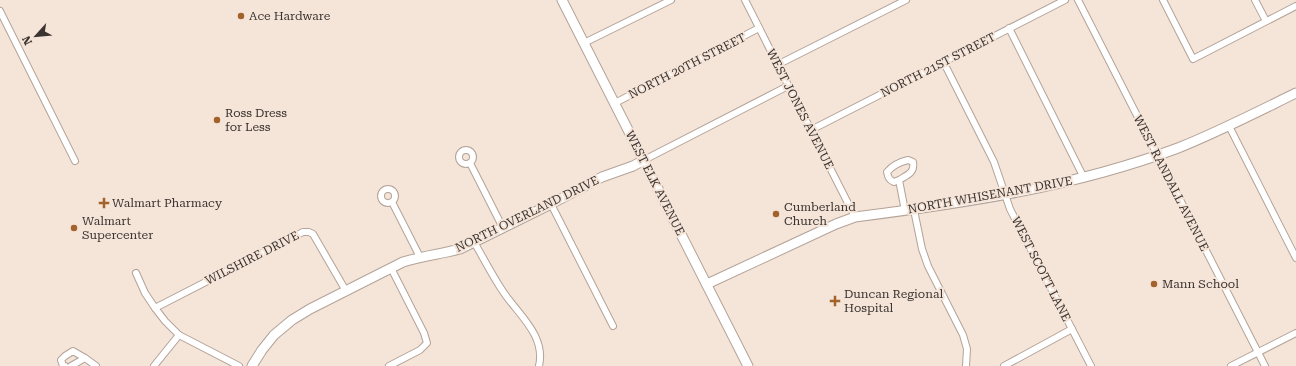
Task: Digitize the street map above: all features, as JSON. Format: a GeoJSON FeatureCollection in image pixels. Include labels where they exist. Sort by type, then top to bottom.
{"type":"FeatureCollection","features":[{"type":"Feature","properties":{"kind":"street","name":"WEST ELK AVENUE"},"geometry":{"type":"LineString","coordinates":[[562,0],[748,366]]}},
{"type":"Feature","properties":{"kind":"street"},"geometry":{"type":"LineString","coordinates":[[584,44],[670,0]]}},
{"type":"Feature","properties":{"kind":"street","name":"WEST JONES AVENUE"},"geometry":{"type":"LineString","coordinates":[[746,0],[777,65],[855,217]]}},
{"type":"Feature","properties":{"kind":"street"},"geometry":{"type":"LineString","coordinates":[[777,65],[906,0]]}},
{"type":"Feature","properties":{"kind":"street","name":"NORTH 21ST STREET"},"geometry":{"type":"LineString","coordinates":[[811,130],[1065,0]]}},
{"type":"Feature","properties":{"kind":"street","name":"WEST RANDALL AVENUE"},"geometry":{"type":"LineString","coordinates":[[1078,0],[1265,366]]}},
{"type":"Feature","properties":{"kind":"street"},"geometry":{"type":"LineString","coordinates":[[1163,0],[1193,59],[1296,6]]}},
{"type":"Feature","properties":{"kind":"street"},"geometry":{"type":"LineString","coordinates":[[1255,0],[1266,21]]}},
{"type":"Feature","properties":{"kind":"street"},"geometry":{"type":"LineString","coordinates":[[0,11],[74,161]]}},
{"type":"Feature","properties":{"kind":"street","name":"NORTH 20TH STREET"},"geometry":{"type":"LineString","coordinates":[[615,103],[759,28]]}},
{"type":"Feature","properties":{"kind":"street"},"geometry":{"type":"LineString","coordinates":[[1009,28],[1084,178]]}},
{"type":"Feature","properties":{"kind":"street","name":"WEST SCOTT LANE"},"geometry":{"type":"LineString","coordinates":[[944,63],[994,162],[1010,209],[1091,366]]}},
{"type":"Feature","properties":{"kind":"street"},"geometry":{"type":"LineString","coordinates":[[644,160],[788,86]]}},
{"type":"Feature","properties":{"kind":"street","name":"NORTH WHISENANT DRIVE"},"geometry":{"type":"LineString","coordinates":[[706,284],[836,224],[855,217],[983,199],[1084,178],[1157,155],[1201,139],[1296,93]]}},
{"type":"Feature","properties":{"kind":"street"},"geometry":{"type":"LineString","coordinates":[[1229,126],[1294,249],[1296,258]]}},
{"type":"Feature","properties":{"kind":"street","name":"NORTH OVERLAND DRIVE"},"geometry":{"type":"LineString","coordinates":[[252,366],[274,335],[292,320],[310,309],[391,268],[420,257],[448,252],[474,242],[602,177],[633,166],[644,160]]}},
{"type":"Feature","properties":{"kind":"street"},"geometry":{"type":"LineString","coordinates":[[470,163],[503,228]]}},
{"type":"Feature","properties":{"kind":"street"},"geometry":{"type":"LineString","coordinates":[[899,180],[928,266],[963,334],[967,349],[966,366]]}},
{"type":"Feature","properties":{"kind":"street"},"geometry":{"type":"LineString","coordinates":[[392,202],[420,257]]}},
{"type":"Feature","properties":{"kind":"street"},"geometry":{"type":"LineString","coordinates":[[551,204],[613,326]]}},
{"type":"Feature","properties":{"kind":"street","name":"WILSHIRE DRIVE"},"geometry":{"type":"LineString","coordinates":[[155,308],[303,232],[313,234],[346,291]]}},
{"type":"Feature","properties":{"kind":"street"},"geometry":{"type":"LineString","coordinates":[[474,242],[504,293],[535,335],[540,348],[539,366]]}},
{"type":"Feature","properties":{"kind":"street"},"geometry":{"type":"LineString","coordinates":[[388,366],[420,350],[426,343],[424,333],[391,268]]}},
{"type":"Feature","properties":{"kind":"street"},"geometry":{"type":"LineString","coordinates":[[136,274],[145,293],[155,308],[165,321],[179,334],[239,366]]}},
{"type":"Feature","properties":{"kind":"street"},"geometry":{"type":"LineString","coordinates":[[1004,366],[1072,329]]}},
{"type":"Feature","properties":{"kind":"street"},"geometry":{"type":"LineString","coordinates":[[1231,366],[1296,333]]}},
{"type":"Feature","properties":{"kind":"street"},"geometry":{"type":"LineString","coordinates":[[154,366],[179,334]]}},
{"type":"Feature","properties":{"kind":"street"},"geometry":{"type":"LineString","coordinates":[[65,366],[63,366],[61,360],[73,351],[96,366]]}},
{"type":"Feature","properties":{"kind":"street"},"geometry":{"type":"LineString","coordinates":[[71,366],[85,358]]}},
{"type":"Feature","properties":{"kind":"place","name":"Ace Hardware"},"geometry":{"type":"Point","coordinates":[241,16]}},
{"type":"Feature","properties":{"kind":"place","name":"Ross Dress for Less"},"geometry":{"type":"Point","coordinates":[217,120]}},
{"type":"Feature","properties":{"kind":"place","name":"Walmart Pharmacy"},"geometry":{"type":"Point","coordinates":[104,203]}},
{"type":"Feature","properties":{"kind":"place","name":"Cumberland Church"},"geometry":{"type":"Point","coordinates":[776,214]}},
{"type":"Feature","properties":{"kind":"place","name":"Walmart Supercenter"},"geometry":{"type":"Point","coordinates":[74,228]}},
{"type":"Feature","properties":{"kind":"place","name":"Mann School"},"geometry":{"type":"Point","coordinates":[1154,284]}},
{"type":"Feature","properties":{"kind":"place","name":"Duncan Regional Hospital"},"geometry":{"type":"Point","coordinates":[835,301]}}]}
